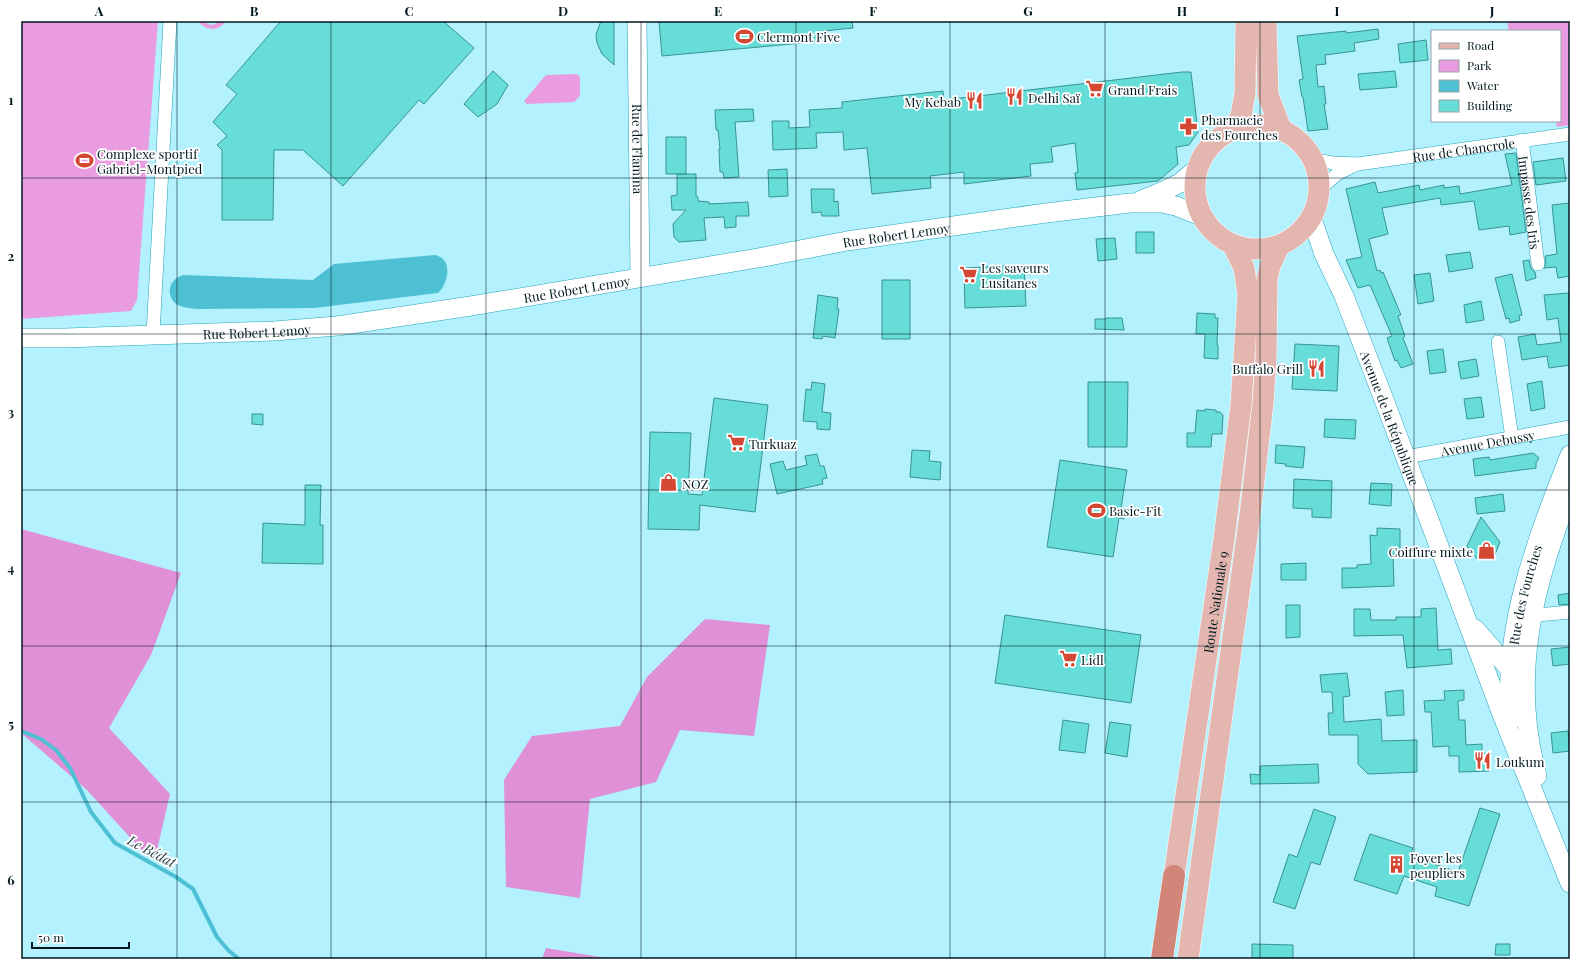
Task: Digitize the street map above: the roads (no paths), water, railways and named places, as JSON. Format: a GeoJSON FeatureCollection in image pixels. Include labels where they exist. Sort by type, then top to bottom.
{"type":"FeatureCollection","features":[{"type":"Feature","properties":{"kind":"highway","name":"Route Nationale 9"},"geometry":{"type":"LineString","coordinates":[[1162,959],[1174,876]]}},
{"type":"Feature","properties":{"kind":"main road"},"geometry":{"type":"LineString","coordinates":[[1234,128],[1241,116],[1245,93],[1246,21]]}},
{"type":"Feature","properties":{"kind":"main road"},"geometry":{"type":"LineString","coordinates":[[1266,21],[1268,95],[1281,129]]}},
{"type":"Feature","properties":{"kind":"main road"},"geometry":{"type":"LineString","coordinates":[[1255,124],[1268,125],[1281,129],[1303,144],[1313,159],[1319,176],[1319,190],[1312,219],[1298,234],[1279,246],[1264,249],[1250,249],[1233,245],[1220,238],[1201,216],[1197,206],[1195,181],[1203,156],[1211,144],[1234,128],[1255,124]]}},
{"type":"Feature","properties":{"kind":"main road","name":"Route Nationale 9"},"geometry":{"type":"LineString","coordinates":[[1174,876],[1224,539],[1242,405],[1248,295],[1244,268],[1233,245]]}},
{"type":"Feature","properties":{"kind":"main road"},"geometry":{"type":"LineString","coordinates":[[1188,959],[1223,719],[1254,485],[1266,359],[1267,279],[1270,266],[1279,246]]}},
{"type":"Feature","properties":{"kind":"street"},"geometry":{"type":"LineString","coordinates":[[153,334],[170,21]]}},
{"type":"Feature","properties":{"kind":"street","name":"Rue de Flamina"},"geometry":{"type":"LineString","coordinates":[[638,21],[640,277]]}},
{"type":"Feature","properties":{"kind":"street","name":"Rue de Chancrole"},"geometry":{"type":"LineString","coordinates":[[1313,159],[1333,163],[1358,164],[1570,134]]}},
{"type":"Feature","properties":{"kind":"street","name":"Impasse des Iris"},"geometry":{"type":"LineString","coordinates":[[1522,140],[1538,264]]}},
{"type":"Feature","properties":{"kind":"street","name":"Rue de Chancrole"},"geometry":{"type":"LineString","coordinates":[[1319,190],[1337,174],[1358,164]]}},
{"type":"Feature","properties":{"kind":"street","name":"Rue Robert Lemoy"},"geometry":{"type":"LineString","coordinates":[[1130,203],[1159,193],[1180,183],[1199,167]]}},
{"type":"Feature","properties":{"kind":"street","name":"Rue Robert Lemoy"},"geometry":{"type":"LineString","coordinates":[[21,338],[65,338],[274,331],[337,326],[471,306],[758,258],[848,241],[1046,213],[1130,203],[1162,203],[1176,206],[1201,216]]}},
{"type":"Feature","properties":{"kind":"street","name":"Avenue de la République"},"geometry":{"type":"LineString","coordinates":[[1312,219],[1324,254],[1344,296],[1406,457],[1512,740]]}},
{"type":"Feature","properties":{"kind":"street"},"geometry":{"type":"LineString","coordinates":[[1498,342],[1512,438]]}},
{"type":"Feature","properties":{"kind":"street","name":"Avenue Debussy"},"geometry":{"type":"LineString","coordinates":[[1406,457],[1570,427]]}},
{"type":"Feature","properties":{"kind":"street","name":"Rue des Fourches"},"geometry":{"type":"LineString","coordinates":[[1512,740],[1509,701],[1511,670],[1524,616],[1538,540],[1570,455]]}},
{"type":"Feature","properties":{"kind":"street","name":"Rue des Fourches"},"geometry":{"type":"LineString","coordinates":[[1525,684],[1527,647],[1524,616],[1537,590],[1552,539],[1570,492]]}},
{"type":"Feature","properties":{"kind":"street"},"geometry":{"type":"LineString","coordinates":[[1524,616],[1570,612]]}},
{"type":"Feature","properties":{"kind":"street"},"geometry":{"type":"LineString","coordinates":[[1466,618],[1525,684],[1527,730],[1534,765],[1560,857]]}},
{"type":"Feature","properties":{"kind":"street"},"geometry":{"type":"LineString","coordinates":[[1512,740],[1570,883]]}},
{"type":"Feature","properties":{"kind":"water"},"geometry":{"type":"Polygon","coordinates":[[[435,255],[441,257],[447,266],[444,284],[438,293],[314,308],[197,309],[177,305],[170,295],[170,287],[172,283],[183,275],[313,280],[334,264],[435,255]]]}},
{"type":"Feature","properties":{"kind":"waterway","name":"Le Bédat"},"geometry":{"type":"LineString","coordinates":[[21,731],[41,739],[56,750],[70,768],[91,812],[115,843],[176,877],[193,889],[217,937],[229,951],[239,959]]}},
{"type":"Feature","properties":{"kind":"place","name":"Clermont Five"},"geometry":{"type":"Point","coordinates":[744,36]}},
{"type":"Feature","properties":{"kind":"place","name":"Grand Frais"},"geometry":{"type":"Point","coordinates":[1095,89]}},
{"type":"Feature","properties":{"kind":"place","name":"Delhi Saï"},"geometry":{"type":"Point","coordinates":[1015,97]}},
{"type":"Feature","properties":{"kind":"place","name":"My Kebab"},"geometry":{"type":"Point","coordinates":[974,101]}},
{"type":"Feature","properties":{"kind":"place","name":"Pharmacie des Fourches"},"geometry":{"type":"Point","coordinates":[1188,126]}},
{"type":"Feature","properties":{"kind":"place","name":"Complexe sportif Gabriel-Montpied"},"geometry":{"type":"Point","coordinates":[84,160]}},
{"type":"Feature","properties":{"kind":"place","name":"Les saveurs Lusitanes"},"geometry":{"type":"Point","coordinates":[968,274]}},
{"type":"Feature","properties":{"kind":"place","name":"Buffalo Grill"},"geometry":{"type":"Point","coordinates":[1316,368]}},
{"type":"Feature","properties":{"kind":"place","name":"Turkuaz"},"geometry":{"type":"Point","coordinates":[736,443]}},
{"type":"Feature","properties":{"kind":"place","name":"NOZ"},"geometry":{"type":"Point","coordinates":[669,483]}},
{"type":"Feature","properties":{"kind":"place","name":"Basic-Fit"},"geometry":{"type":"Point","coordinates":[1096,510]}},
{"type":"Feature","properties":{"kind":"place","name":"Coiffure mixte"},"geometry":{"type":"Point","coordinates":[1486,551]}},
{"type":"Feature","properties":{"kind":"place","name":"Lidl"},"geometry":{"type":"Point","coordinates":[1068,659]}},
{"type":"Feature","properties":{"kind":"place","name":"Loukum"},"geometry":{"type":"Point","coordinates":[1483,761]}},
{"type":"Feature","properties":{"kind":"place","name":"Foyer les peupliers"},"geometry":{"type":"Point","coordinates":[1397,864]}}]}
